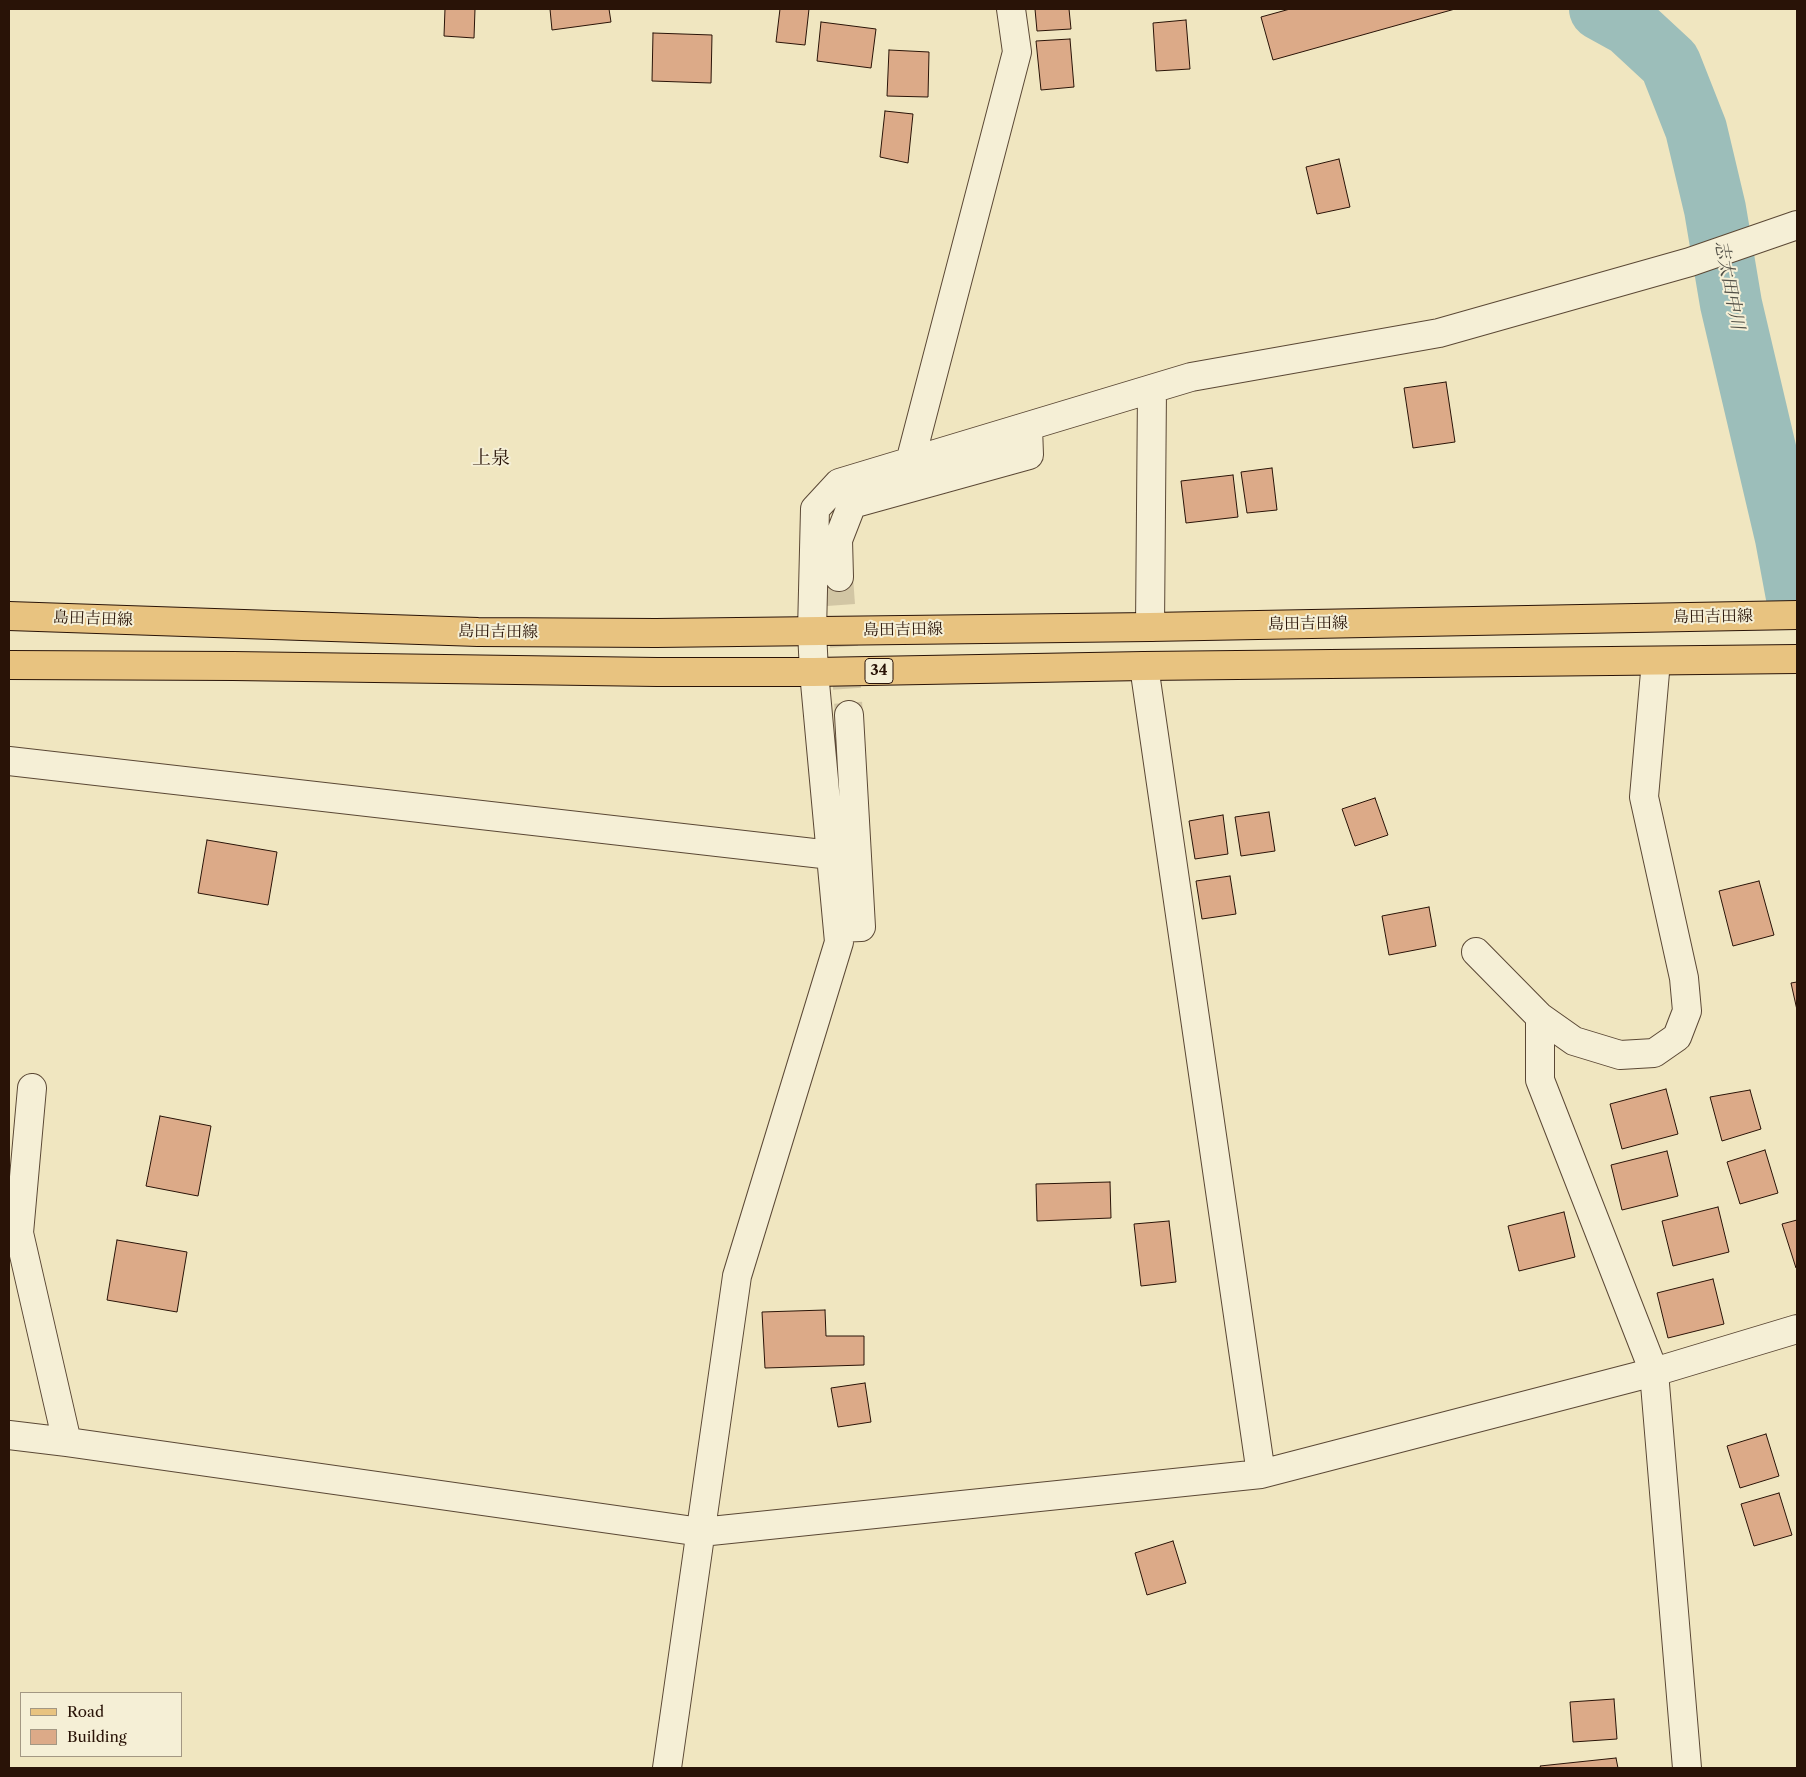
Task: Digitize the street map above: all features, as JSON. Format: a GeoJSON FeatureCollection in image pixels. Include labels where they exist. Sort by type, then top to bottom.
{"type":"FeatureCollection","features":[{"type":"Feature","properties":{"kind":"main road","name":"島田吉田線"},"geometry":{"type":"LineString","coordinates":[[9,616],[478,632],[656,633],[1150,627],[1797,615]]}},
{"type":"Feature","properties":{"kind":"main road","name":"34"},"geometry":{"type":"LineString","coordinates":[[9,665],[814,672],[1144,666],[1797,659]]}},
{"type":"Feature","properties":{"kind":"street"},"geometry":{"type":"LineString","coordinates":[[910,462],[1017,52],[1011,9]]}},
{"type":"Feature","properties":{"kind":"street"},"geometry":{"type":"LineString","coordinates":[[666,1768],[737,1276],[839,942],[814,672],[812,631],[815,509],[839,483],[1191,377],[1439,333],[1690,262],[1797,225]]}},
{"type":"Feature","properties":{"kind":"street"},"geometry":{"type":"LineString","coordinates":[[1150,627],[1152,390]]}},
{"type":"Feature","properties":{"kind":"street"},"geometry":{"type":"LineString","coordinates":[[839,577],[838,540],[852,504],[1029,455],[1028,427]]}},
{"type":"Feature","properties":{"kind":"street"},"geometry":{"type":"LineString","coordinates":[[1476,952],[1540,1017],[1574,1041],[1620,1055],[1654,1053],[1677,1037],[1687,1010],[1684,978],[1644,797],[1656,661]]}},
{"type":"Feature","properties":{"kind":"street"},"geometry":{"type":"LineString","coordinates":[[1144,666],[1261,1474]]}},
{"type":"Feature","properties":{"kind":"street"},"geometry":{"type":"LineString","coordinates":[[838,928],[861,927],[849,715]]}},
{"type":"Feature","properties":{"kind":"street"},"geometry":{"type":"LineString","coordinates":[[9,761],[831,855]]}},
{"type":"Feature","properties":{"kind":"street"},"geometry":{"type":"LineString","coordinates":[[1540,1017],[1540,1080],[1654,1372],[1687,1768]]}},
{"type":"Feature","properties":{"kind":"street"},"geometry":{"type":"LineString","coordinates":[[32,1088],[19,1233],[67,1442]]}},
{"type":"Feature","properties":{"kind":"street"},"geometry":{"type":"LineString","coordinates":[[9,1435],[701,1532],[1261,1474],[1654,1372],[1797,1329]]}},
{"type":"Feature","properties":{"kind":"building"},"geometry":{"type":"Polygon","coordinates":[[[445,9],[475,9],[474,38],[444,36],[445,9]]]}},
{"type":"Feature","properties":{"kind":"building"},"geometry":{"type":"Polygon","coordinates":[[[550,9],[609,9],[611,22],[552,30],[550,9]]]}},
{"type":"Feature","properties":{"kind":"building"},"geometry":{"type":"Polygon","coordinates":[[[780,9],[809,9],[805,45],[776,42],[780,9]]]}},
{"type":"Feature","properties":{"kind":"building"},"geometry":{"type":"Polygon","coordinates":[[[1035,9],[1069,9],[1071,29],[1037,31],[1035,9]]]}},
{"type":"Feature","properties":{"kind":"building"},"geometry":{"type":"Polygon","coordinates":[[[1290,9],[1455,9],[1273,60],[1261,17],[1290,9]]]}},
{"type":"Feature","properties":{"kind":"building"},"geometry":{"type":"Polygon","coordinates":[[[1186,20],[1190,69],[1156,71],[1153,23],[1186,20]]]}},
{"type":"Feature","properties":{"kind":"building"},"geometry":{"type":"Polygon","coordinates":[[[821,22],[876,29],[871,68],[817,61],[821,22]]]}},
{"type":"Feature","properties":{"kind":"building"},"geometry":{"type":"Polygon","coordinates":[[[653,33],[712,35],[711,83],[652,81],[653,33]]]}},
{"type":"Feature","properties":{"kind":"building"},"geometry":{"type":"Polygon","coordinates":[[[1070,39],[1074,87],[1041,90],[1036,41],[1070,39]]]}},
{"type":"Feature","properties":{"kind":"building"},"geometry":{"type":"Polygon","coordinates":[[[889,50],[929,52],[928,97],[887,96],[889,50]]]}},
{"type":"Feature","properties":{"kind":"building"},"geometry":{"type":"Polygon","coordinates":[[[885,111],[913,114],[908,163],[880,157],[885,111]]]}},
{"type":"Feature","properties":{"kind":"building"},"geometry":{"type":"Polygon","coordinates":[[[1339,159],[1350,207],[1317,214],[1306,167],[1339,159]]]}},
{"type":"Feature","properties":{"kind":"building"},"geometry":{"type":"Polygon","coordinates":[[[1446,382],[1455,442],[1413,448],[1404,388],[1446,382]]]}},
{"type":"Feature","properties":{"kind":"building"},"geometry":{"type":"Polygon","coordinates":[[[1272,468],[1277,510],[1247,513],[1241,472],[1272,468]]]}},
{"type":"Feature","properties":{"kind":"building"},"geometry":{"type":"Polygon","coordinates":[[[1233,475],[1238,517],[1186,523],[1181,481],[1233,475]]]}},
{"type":"Feature","properties":{"kind":"building"},"geometry":{"type":"Polygon","coordinates":[[[1375,798],[1388,835],[1355,846],[1342,809],[1375,798]]]}},
{"type":"Feature","properties":{"kind":"building"},"geometry":{"type":"Polygon","coordinates":[[[1269,812],[1275,851],[1241,856],[1235,817],[1269,812]]]}},
{"type":"Feature","properties":{"kind":"building"},"geometry":{"type":"Polygon","coordinates":[[[1223,815],[1228,854],[1195,859],[1189,821],[1223,815]]]}},
{"type":"Feature","properties":{"kind":"building"},"geometry":{"type":"Polygon","coordinates":[[[207,840],[277,852],[268,905],[198,893],[207,840]]]}},
{"type":"Feature","properties":{"kind":"building"},"geometry":{"type":"Polygon","coordinates":[[[1230,876],[1236,914],[1202,919],[1196,881],[1230,876]]]}},
{"type":"Feature","properties":{"kind":"building"},"geometry":{"type":"Polygon","coordinates":[[[1759,881],[1774,935],[1733,946],[1719,891],[1759,881]]]}},
{"type":"Feature","properties":{"kind":"building"},"geometry":{"type":"Polygon","coordinates":[[[1429,907],[1436,946],[1389,955],[1382,916],[1429,907]]]}},
{"type":"Feature","properties":{"kind":"building"},"geometry":{"type":"Polygon","coordinates":[[[1797,982],[1797,1010],[1791,983],[1797,982]]]}},
{"type":"Feature","properties":{"kind":"building"},"geometry":{"type":"Polygon","coordinates":[[[1666,1089],[1678,1134],[1622,1149],[1610,1104],[1666,1089]]]}},
{"type":"Feature","properties":{"kind":"building"},"geometry":{"type":"Polygon","coordinates":[[[1750,1090],[1761,1129],[1722,1141],[1710,1097],[1750,1090]]]}},
{"type":"Feature","properties":{"kind":"building"},"geometry":{"type":"Polygon","coordinates":[[[160,1116],[211,1126],[198,1196],[146,1186],[160,1116]]]}},
{"type":"Feature","properties":{"kind":"building"},"geometry":{"type":"Polygon","coordinates":[[[1765,1150],[1778,1193],[1740,1204],[1727,1162],[1765,1150]]]}},
{"type":"Feature","properties":{"kind":"building"},"geometry":{"type":"Polygon","coordinates":[[[1667,1151],[1678,1196],[1622,1210],[1611,1165],[1667,1151]]]}},
{"type":"Feature","properties":{"kind":"building"},"geometry":{"type":"Polygon","coordinates":[[[1110,1182],[1111,1218],[1037,1221],[1036,1184],[1110,1182]]]}},
{"type":"Feature","properties":{"kind":"building"},"geometry":{"type":"Polygon","coordinates":[[[1718,1207],[1729,1252],[1673,1266],[1662,1221],[1718,1207]]]}},
{"type":"Feature","properties":{"kind":"building"},"geometry":{"type":"Polygon","coordinates":[[[1564,1212],[1575,1257],[1519,1271],[1508,1226],[1564,1212]]]}},
{"type":"Feature","properties":{"kind":"building"},"geometry":{"type":"Polygon","coordinates":[[[1797,1220],[1797,1268],[1796,1268],[1782,1224],[1797,1220]]]}},
{"type":"Feature","properties":{"kind":"building"},"geometry":{"type":"Polygon","coordinates":[[[1169,1221],[1176,1282],[1141,1286],[1134,1224],[1169,1221]]]}},
{"type":"Feature","properties":{"kind":"building"},"geometry":{"type":"Polygon","coordinates":[[[117,1240],[187,1252],[177,1312],[107,1300],[117,1240]]]}},
{"type":"Feature","properties":{"kind":"building"},"geometry":{"type":"Polygon","coordinates":[[[1713,1279],[1724,1324],[1668,1338],[1657,1293],[1713,1279]]]}},
{"type":"Feature","properties":{"kind":"building"},"geometry":{"type":"Polygon","coordinates":[[[825,1310],[826,1336],[864,1336],[864,1365],[765,1368],[762,1312],[825,1310]]]}},
{"type":"Feature","properties":{"kind":"building"},"geometry":{"type":"Polygon","coordinates":[[[865,1383],[871,1422],[838,1427],[831,1388],[865,1383]]]}},
{"type":"Feature","properties":{"kind":"building"},"geometry":{"type":"Polygon","coordinates":[[[1766,1434],[1779,1476],[1740,1488],[1727,1446],[1766,1434]]]}},
{"type":"Feature","properties":{"kind":"building"},"geometry":{"type":"Polygon","coordinates":[[[1779,1493],[1792,1535],[1754,1546],[1741,1504],[1779,1493]]]}},
{"type":"Feature","properties":{"kind":"building"},"geometry":{"type":"Polygon","coordinates":[[[1173,1541],[1186,1583],[1147,1595],[1135,1553],[1173,1541]]]}},
{"type":"Feature","properties":{"kind":"building"},"geometry":{"type":"Polygon","coordinates":[[[1614,1699],[1617,1739],[1573,1742],[1570,1702],[1614,1699]]]}},
{"type":"Feature","properties":{"kind":"building"},"geometry":{"type":"Polygon","coordinates":[[[1616,1758],[1618,1768],[1541,1768],[1540,1766],[1616,1758]]]}},
{"type":"Feature","properties":{"kind":"waterway","name":"志太田中川"},"geometry":{"type":"LineString","coordinates":[[1600,9],[1629,25],[1670,63],[1696,129],[1715,209],[1731,304],[1786,538],[1797,597]]}},
{"type":"Feature","properties":{"kind":"tunnel"},"geometry":{"type":"LineString","coordinates":[[839,577],[849,715]]}},
{"type":"Feature","properties":{"kind":"district","name":"上泉"},"geometry":{"type":"Point","coordinates":[491,459]}}]}
